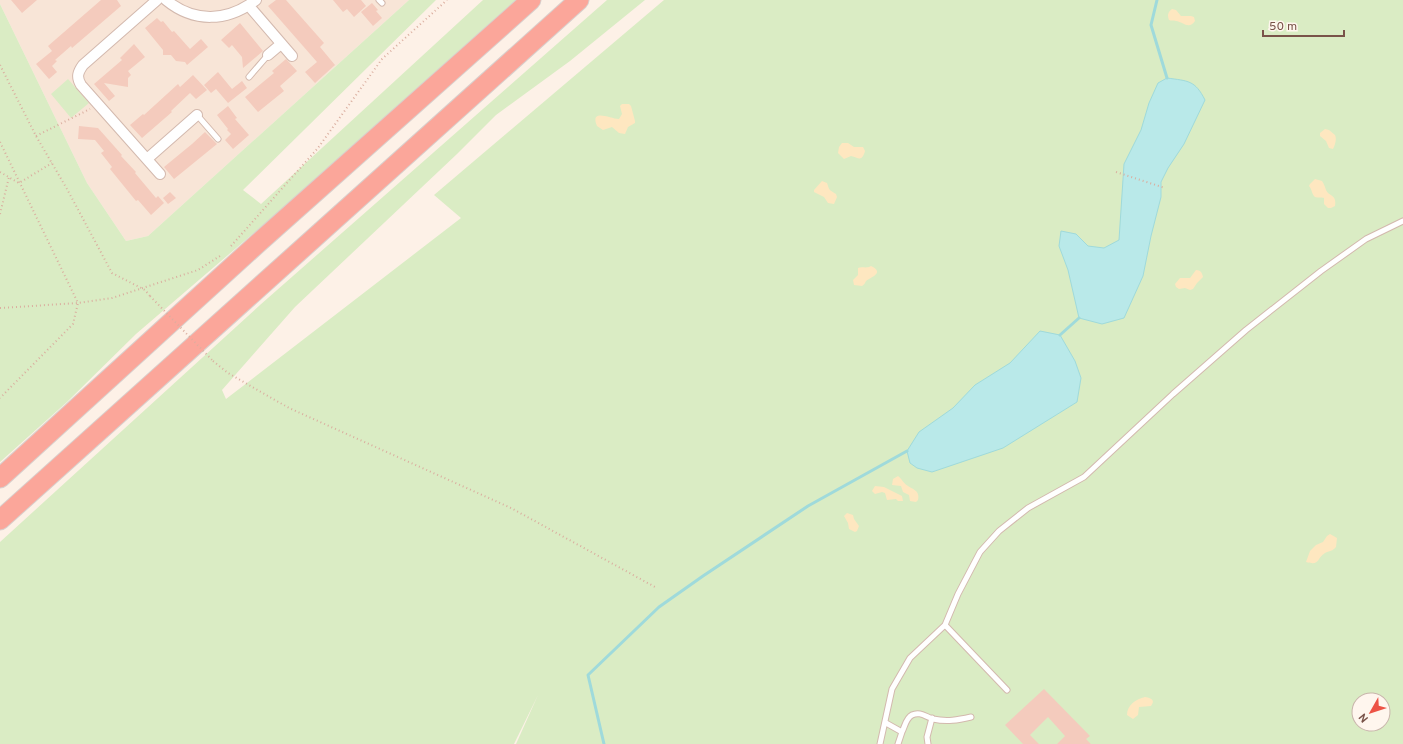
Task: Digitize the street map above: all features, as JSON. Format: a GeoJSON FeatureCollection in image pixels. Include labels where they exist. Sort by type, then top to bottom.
{"type":"FeatureCollection","features":[{"type":"Feature","properties":{"kind":"highway"},"geometry":{"type":"LineString","coordinates":[[0,478],[257,244],[531,0]]}},
{"type":"Feature","properties":{"kind":"highway"},"geometry":{"type":"LineString","coordinates":[[0,520],[579,0]]}},
{"type":"Feature","properties":{"kind":"street"},"geometry":{"type":"LineString","coordinates":[[157,0],[83,65],[79,71],[78,79],[97,103],[160,174]]}},
{"type":"Feature","properties":{"kind":"street"},"geometry":{"type":"LineString","coordinates":[[166,0],[181,11],[191,15],[212,17],[231,14],[252,3],[281,44],[292,56]]}},
{"type":"Feature","properties":{"kind":"street"},"geometry":{"type":"LineString","coordinates":[[268,55],[281,44]]}},
{"type":"Feature","properties":{"kind":"street"},"geometry":{"type":"LineString","coordinates":[[147,159],[197,115]]}},
{"type":"Feature","properties":{"kind":"lane"},"geometry":{"type":"LineString","coordinates":[[249,77],[268,55]]}},
{"type":"Feature","properties":{"kind":"lane"},"geometry":{"type":"LineString","coordinates":[[197,115],[218,139]]}},
{"type":"Feature","properties":{"kind":"lane"},"geometry":{"type":"LineString","coordinates":[[880,744],[886,723],[892,689],[910,658],[945,625],[958,594],[980,552],[999,531],[1028,508],[1084,477],[1173,394],[1246,330],[1321,271],[1366,239],[1403,221]]}},
{"type":"Feature","properties":{"kind":"lane"},"geometry":{"type":"LineString","coordinates":[[945,625],[1007,690]]}},
{"type":"Feature","properties":{"kind":"lane"},"geometry":{"type":"LineString","coordinates":[[898,744],[906,721],[912,715],[922,714],[932,718],[951,721],[971,717]]}},
{"type":"Feature","properties":{"kind":"lane"},"geometry":{"type":"LineString","coordinates":[[928,744],[927,737],[932,718]]}},
{"type":"Feature","properties":{"kind":"lane"},"geometry":{"type":"LineString","coordinates":[[886,723],[902,732]]}},
{"type":"Feature","properties":{"kind":"path"},"geometry":{"type":"LineString","coordinates":[[231,247],[318,148],[382,60],[447,0]]}},
{"type":"Feature","properties":{"kind":"path"},"geometry":{"type":"LineString","coordinates":[[0,65],[36,136],[112,273],[145,290],[213,362],[228,373],[289,408],[511,508],[655,587]]}},
{"type":"Feature","properties":{"kind":"path"},"geometry":{"type":"LineString","coordinates":[[36,136],[90,110],[97,103]]}},
{"type":"Feature","properties":{"kind":"path"},"geometry":{"type":"LineString","coordinates":[[0,142],[78,303],[73,324],[0,398]]}},
{"type":"Feature","properties":{"kind":"path"},"geometry":{"type":"LineString","coordinates":[[19,183],[52,163]]}},
{"type":"Feature","properties":{"kind":"path"},"geometry":{"type":"LineString","coordinates":[[0,172],[19,183]]}},
{"type":"Feature","properties":{"kind":"path"},"geometry":{"type":"LineString","coordinates":[[1116,172],[1165,188]]}},
{"type":"Feature","properties":{"kind":"path"},"geometry":{"type":"LineString","coordinates":[[0,214],[9,177]]}},
{"type":"Feature","properties":{"kind":"path"},"geometry":{"type":"LineString","coordinates":[[0,308],[78,303],[112,298],[198,270],[225,253]]}},
{"type":"Feature","properties":{"kind":"shaded area"},"geometry":{"type":"Polygon","coordinates":[[[0,0],[409,0],[148,236],[126,241],[87,183],[0,4],[0,0]]]}},
{"type":"Feature","properties":{"kind":"green space"},"geometry":{"type":"Polygon","coordinates":[[[409,0],[436,0],[243,190],[261,204],[483,0],[521,0],[383,122],[136,334],[67,402],[0,462],[0,4],[87,183],[126,241],[148,236],[409,0]]]}},
{"type":"Feature","properties":{"kind":"green space"},"geometry":{"type":"Polygon","coordinates":[[[607,0],[645,0],[570,61],[496,115],[457,154],[295,307],[222,390],[226,399],[461,218],[434,195],[664,0],[1403,0],[1403,744],[516,744],[538,695],[514,744],[0,744],[0,542],[260,305],[607,0]]]}},
{"type":"Feature","properties":{"kind":"green space"},"geometry":{"type":"Polygon","coordinates":[[[68,79],[89,103],[71,118],[51,94],[68,79]]]}},
{"type":"Feature","properties":{"kind":"sand"},"geometry":{"type":"Polygon","coordinates":[[[1172,9],[1176,10],[1181,16],[1194,17],[1195,21],[1193,24],[1186,25],[1169,20],[1168,14],[1172,9]]]}},
{"type":"Feature","properties":{"kind":"sand"},"geometry":{"type":"Polygon","coordinates":[[[622,104],[629,104],[631,106],[635,121],[635,123],[628,127],[625,134],[619,133],[612,127],[603,130],[597,126],[595,120],[596,117],[599,116],[619,119],[622,114],[620,106],[622,104]]]}},
{"type":"Feature","properties":{"kind":"sand"},"geometry":{"type":"Polygon","coordinates":[[[1325,129],[1329,130],[1336,137],[1333,149],[1329,148],[1326,141],[1320,136],[1320,133],[1325,129]]]}},
{"type":"Feature","properties":{"kind":"sand"},"geometry":{"type":"Polygon","coordinates":[[[842,143],[848,143],[854,147],[863,147],[865,151],[863,157],[860,158],[851,156],[844,159],[838,153],[839,147],[842,143]]]}},
{"type":"Feature","properties":{"kind":"sand"},"geometry":{"type":"Polygon","coordinates":[[[1315,179],[1322,181],[1327,192],[1335,199],[1335,206],[1328,208],[1324,204],[1324,198],[1314,196],[1309,186],[1315,179]]]}},
{"type":"Feature","properties":{"kind":"sand"},"geometry":{"type":"Polygon","coordinates":[[[822,181],[827,183],[830,190],[836,194],[837,197],[834,204],[828,203],[824,197],[814,192],[822,181]]]}},
{"type":"Feature","properties":{"kind":"sand"},"geometry":{"type":"Polygon","coordinates":[[[871,266],[877,271],[877,273],[866,281],[864,285],[854,285],[853,280],[858,275],[858,268],[871,266]]]}},
{"type":"Feature","properties":{"kind":"sand"},"geometry":{"type":"Polygon","coordinates":[[[1196,270],[1201,272],[1203,277],[1193,289],[1179,289],[1176,287],[1175,284],[1180,278],[1190,278],[1196,270]]]}},
{"type":"Feature","properties":{"kind":"sand"},"geometry":{"type":"Polygon","coordinates":[[[898,476],[917,493],[918,500],[916,502],[910,501],[909,495],[903,492],[901,486],[892,485],[893,479],[898,476]]]}},
{"type":"Feature","properties":{"kind":"sand"},"geometry":{"type":"Polygon","coordinates":[[[875,486],[884,487],[902,496],[903,501],[898,501],[896,499],[887,500],[885,493],[882,492],[875,494],[872,491],[875,486]]]}},
{"type":"Feature","properties":{"kind":"sand"},"geometry":{"type":"Polygon","coordinates":[[[847,513],[853,515],[859,526],[855,532],[849,529],[848,523],[844,516],[847,513]]]}},
{"type":"Feature","properties":{"kind":"sand"},"geometry":{"type":"Polygon","coordinates":[[[1330,534],[1337,538],[1336,547],[1322,555],[1314,563],[1306,562],[1310,551],[1316,545],[1323,542],[1330,534]]]}},
{"type":"Feature","properties":{"kind":"sand"},"geometry":{"type":"Polygon","coordinates":[[[1145,697],[1153,700],[1151,706],[1139,707],[1138,715],[1133,719],[1127,715],[1130,705],[1138,699],[1145,697]]]}},
{"type":"Feature","properties":{"kind":"water"},"geometry":{"type":"Polygon","coordinates":[[[1167,78],[1186,81],[1194,85],[1205,100],[1184,144],[1168,168],[1161,182],[1161,197],[1143,276],[1124,318],[1102,324],[1079,318],[1068,270],[1059,246],[1061,231],[1076,234],[1088,246],[1104,248],[1119,240],[1124,164],[1141,130],[1149,103],[1158,83],[1167,78]]]}},
{"type":"Feature","properties":{"kind":"water"},"geometry":{"type":"Polygon","coordinates":[[[1040,331],[1060,335],[1075,361],[1081,378],[1077,402],[1003,448],[932,472],[917,468],[910,463],[907,451],[919,432],[953,408],[975,385],[1010,363],[1040,331]]]}},
{"type":"Feature","properties":{"kind":"building"},"geometry":{"type":"Polygon","coordinates":[[[11,0],[37,0],[22,13],[11,0]]]}},
{"type":"Feature","properties":{"kind":"building"},"geometry":{"type":"Polygon","coordinates":[[[101,0],[117,0],[121,6],[72,48],[71,46],[55,60],[57,61],[52,66],[57,72],[49,79],[36,64],[52,51],[48,46],[101,0]]]}},
{"type":"Feature","properties":{"kind":"building"},"geometry":{"type":"Polygon","coordinates":[[[276,0],[286,0],[324,43],[320,47],[335,65],[315,83],[305,72],[317,62],[268,6],[276,0]]]}},
{"type":"Feature","properties":{"kind":"building"},"geometry":{"type":"Polygon","coordinates":[[[333,0],[361,0],[366,6],[354,17],[347,9],[343,12],[333,0]]]}},
{"type":"Feature","properties":{"kind":"building"},"geometry":{"type":"Polygon","coordinates":[[[372,3],[382,18],[373,26],[361,12],[372,3]]]}},
{"type":"Feature","properties":{"kind":"building"},"geometry":{"type":"Polygon","coordinates":[[[157,18],[161,22],[163,21],[172,32],[174,31],[190,49],[201,39],[208,47],[187,65],[185,62],[176,61],[171,55],[163,55],[163,50],[145,28],[157,18]]]}},
{"type":"Feature","properties":{"kind":"building"},"geometry":{"type":"Polygon","coordinates":[[[240,23],[263,51],[243,68],[242,57],[232,45],[229,48],[221,40],[240,23]]]}},
{"type":"Feature","properties":{"kind":"building"},"geometry":{"type":"Polygon","coordinates":[[[134,44],[145,57],[128,71],[131,75],[128,78],[128,87],[104,83],[115,96],[109,101],[94,84],[122,60],[120,58],[134,44]]]}},
{"type":"Feature","properties":{"kind":"building"},"geometry":{"type":"Polygon","coordinates":[[[286,59],[297,71],[280,86],[284,91],[258,112],[245,97],[274,73],[272,71],[286,59]]]}},
{"type":"Feature","properties":{"kind":"building"},"geometry":{"type":"Polygon","coordinates":[[[218,72],[232,89],[242,81],[247,88],[228,103],[216,89],[211,93],[204,85],[218,72]]]}},
{"type":"Feature","properties":{"kind":"building"},"geometry":{"type":"Polygon","coordinates":[[[193,75],[207,90],[196,99],[190,93],[171,111],[172,112],[142,138],[130,125],[143,114],[144,115],[178,84],[180,87],[193,75]]]}},
{"type":"Feature","properties":{"kind":"building"},"geometry":{"type":"Polygon","coordinates":[[[228,106],[237,118],[235,119],[249,135],[233,149],[225,140],[231,134],[217,115],[228,106]]]}},
{"type":"Feature","properties":{"kind":"building"},"geometry":{"type":"Polygon","coordinates":[[[79,126],[98,128],[122,155],[121,156],[136,172],[135,173],[156,198],[158,196],[164,203],[151,215],[138,200],[136,201],[110,169],[112,167],[101,153],[104,151],[95,140],[78,139],[79,126]]]}},
{"type":"Feature","properties":{"kind":"building"},"geometry":{"type":"Polygon","coordinates":[[[205,132],[217,144],[174,179],[164,167],[205,132]]]}},
{"type":"Feature","properties":{"kind":"building"},"geometry":{"type":"Polygon","coordinates":[[[170,192],[176,198],[168,204],[163,198],[170,192]]]}},
{"type":"Feature","properties":{"kind":"building"},"geometry":{"type":"Polygon","coordinates":[[[1044,689],[1090,736],[1086,739],[1091,744],[1057,744],[1065,736],[1048,717],[1030,735],[1039,744],[1023,744],[1005,725],[1044,689]]]}},
{"type":"Feature","properties":{"kind":"waterway"},"geometry":{"type":"LineString","coordinates":[[1157,0],[1151,25],[1167,78]]}},
{"type":"Feature","properties":{"kind":"waterway"},"geometry":{"type":"LineString","coordinates":[[1060,335],[1079,318]]}},
{"type":"Feature","properties":{"kind":"waterway"},"geometry":{"type":"LineString","coordinates":[[604,744],[588,675],[659,607],[703,576],[808,506],[907,451]]}}]}
